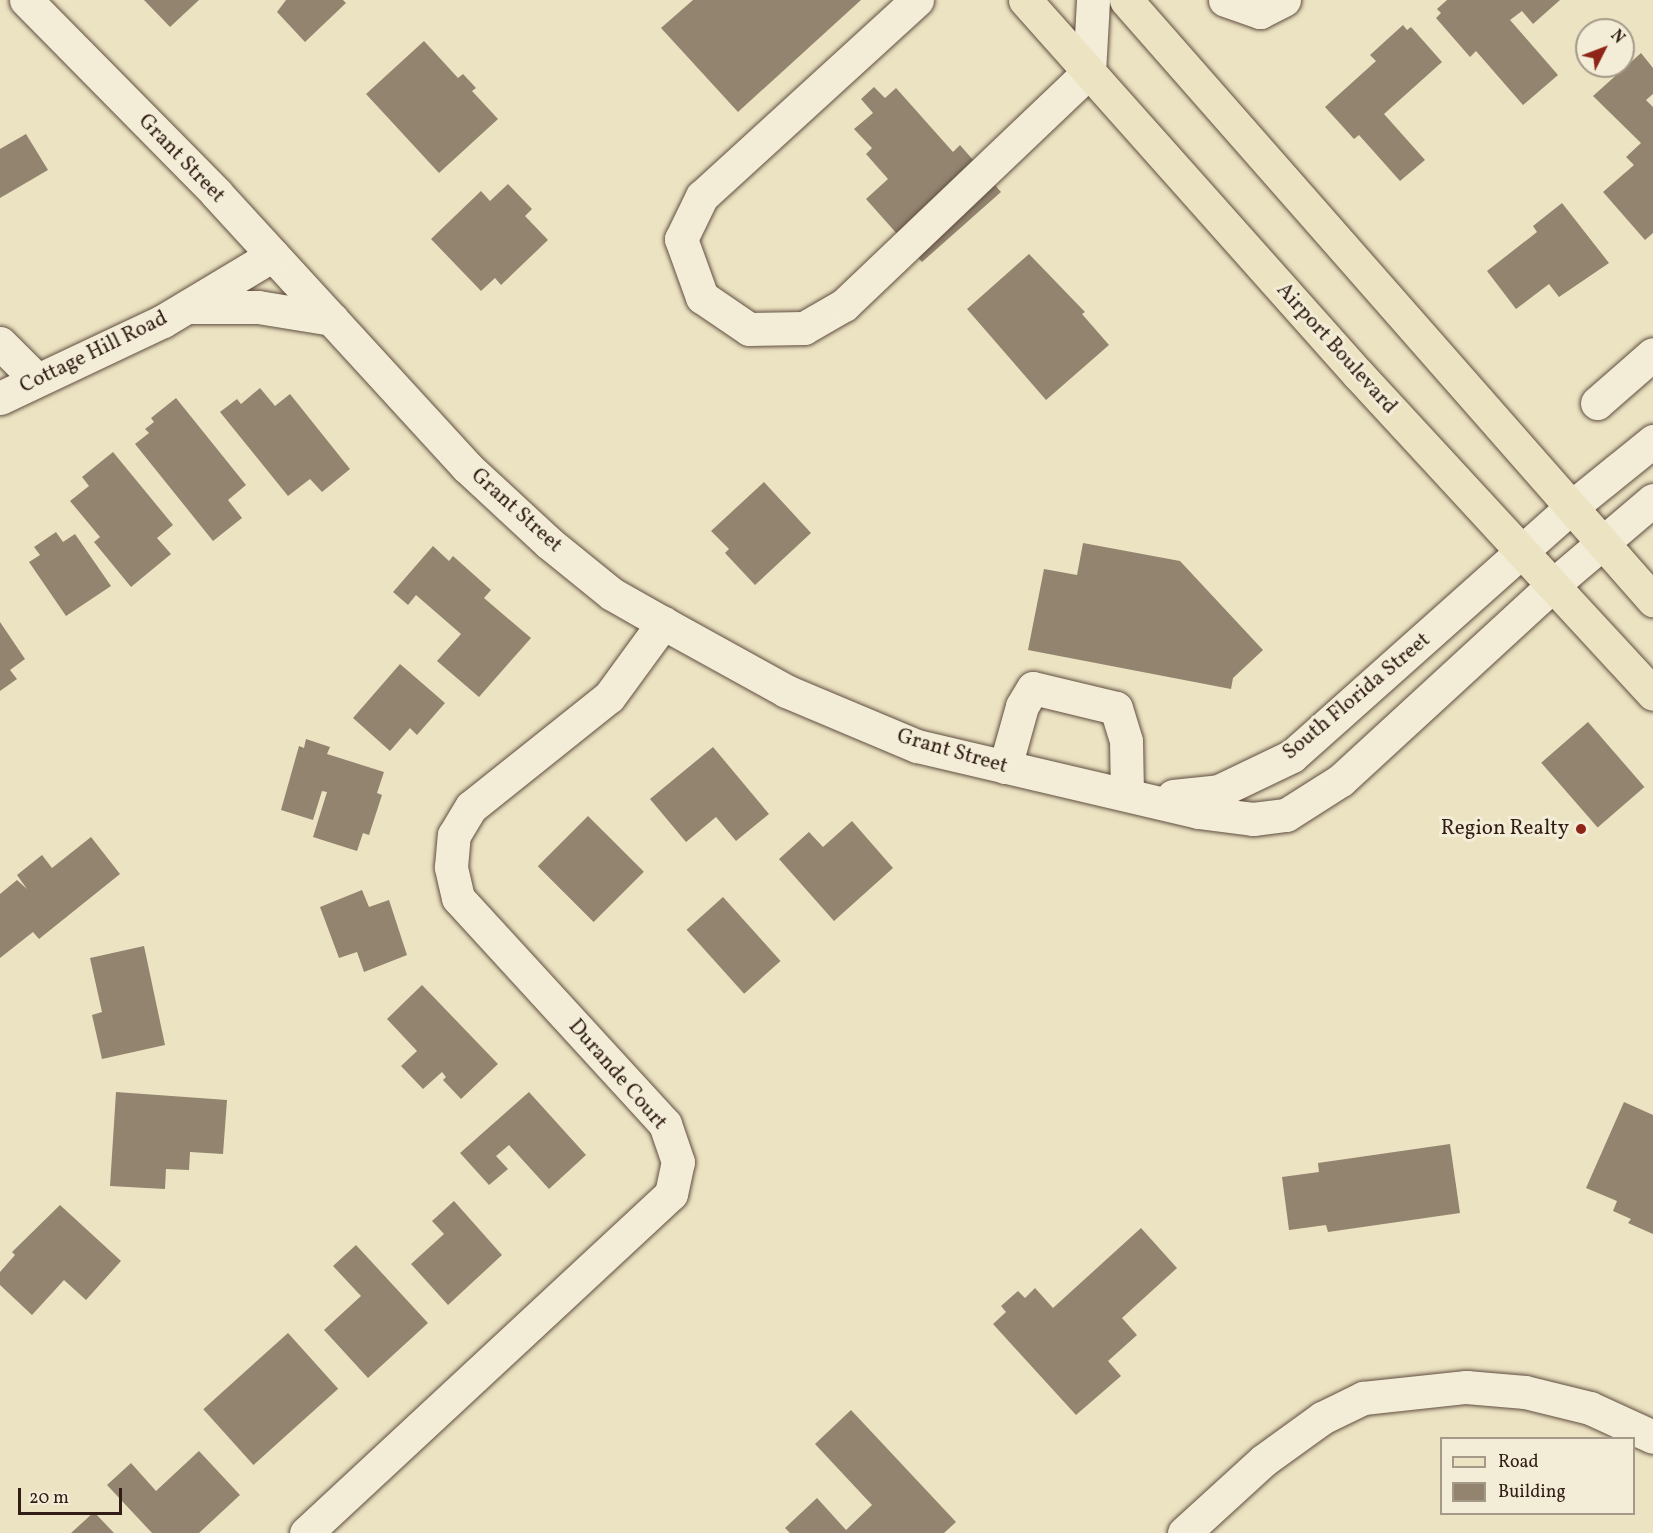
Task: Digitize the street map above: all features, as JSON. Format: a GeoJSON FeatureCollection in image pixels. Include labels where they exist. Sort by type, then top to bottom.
{"type":"FeatureCollection","features":[{"type":"Feature","properties":{"kind":"main road","name":"Airport Boulevard"},"geometry":{"type":"LineString","coordinates":[[1025,0],[1522,553],[1653,694]]}},
{"type":"Feature","properties":{"kind":"main road"},"geometry":{"type":"LineString","coordinates":[[1126,0],[1605,541],[1653,600]]}},
{"type":"Feature","properties":{"kind":"street","name":"Grant Street"},"geometry":{"type":"LineString","coordinates":[[26,0],[273,255],[467,466],[549,543],[612,594],[786,691],[917,746],[1005,768],[1139,795]]}},
{"type":"Feature","properties":{"kind":"street"},"geometry":{"type":"LineString","coordinates":[[917,0],[702,196],[681,239],[702,297],[749,329],[804,328],[844,305],[1089,72],[1094,0]]}},
{"type":"Feature","properties":{"kind":"street"},"geometry":{"type":"LineString","coordinates":[[1225,0],[1272,6]]}},
{"type":"Feature","properties":{"kind":"street","name":"Cottage Hill Road"},"geometry":{"type":"LineString","coordinates":[[0,398],[188,307],[273,255]]}},
{"type":"Feature","properties":{"kind":"street","name":"Cottage Hill Road"},"geometry":{"type":"LineString","coordinates":[[188,307],[258,307],[332,319]]}},
{"type":"Feature","properties":{"kind":"street"},"geometry":{"type":"LineString","coordinates":[[0,343],[37,380]]}},
{"type":"Feature","properties":{"kind":"street"},"geometry":{"type":"LineString","coordinates":[[1597,403],[1653,354]]}},
{"type":"Feature","properties":{"kind":"street","name":"South Florida Street"},"geometry":{"type":"LineString","coordinates":[[1139,795],[1219,791],[1292,756],[1574,506],[1653,441]]}},
{"type":"Feature","properties":{"kind":"street"},"geometry":{"type":"LineString","coordinates":[[1005,768],[1022,706],[1033,688],[1116,708],[1139,795],[1198,812],[1253,819],[1286,815],[1341,780],[1553,585],[1653,500]]}},
{"type":"Feature","properties":{"kind":"street","name":"Durande Court"},"geometry":{"type":"LineString","coordinates":[[306,1533],[671,1194],[678,1162],[665,1124],[458,898],[451,867],[454,835],[471,807],[609,697],[663,623]]}},
{"type":"Feature","properties":{"kind":"street"},"geometry":{"type":"LineString","coordinates":[[1184,1533],[1264,1460],[1323,1418],[1363,1398],[1466,1388],[1525,1392],[1590,1408],[1653,1437]]}},
{"type":"Feature","properties":{"kind":"building"},"geometry":{"type":"Polygon","coordinates":[[[144,0],[199,0],[170,27],[144,0]]]}},
{"type":"Feature","properties":{"kind":"building"},"geometry":{"type":"Polygon","coordinates":[[[286,0],[343,0],[346,3],[305,42],[277,12],[286,0]]]}},
{"type":"Feature","properties":{"kind":"building"},"geometry":{"type":"Polygon","coordinates":[[[693,0],[861,0],[738,112],[661,28],[693,0]]]}},
{"type":"Feature","properties":{"kind":"building"},"geometry":{"type":"Polygon","coordinates":[[[1447,0],[1560,0],[1533,24],[1522,11],[1510,20],[1558,75],[1523,105],[1476,51],[1470,57],[1436,18],[1441,13],[1437,9],[1447,0]]]}},
{"type":"Feature","properties":{"kind":"building"},"geometry":{"type":"Polygon","coordinates":[[[1403,25],[1407,30],[1411,27],[1442,62],[1384,114],[1425,160],[1400,181],[1359,135],[1354,139],[1325,107],[1376,61],[1370,55],[1403,25]]]}},
{"type":"Feature","properties":{"kind":"building"},"geometry":{"type":"Polygon","coordinates":[[[424,41],[458,78],[463,74],[476,88],[472,91],[498,119],[439,173],[366,94],[424,41]]]}},
{"type":"Feature","properties":{"kind":"building"},"geometry":{"type":"Polygon","coordinates":[[[1641,53],[1653,68],[1653,94],[1646,100],[1653,107],[1653,233],[1645,240],[1603,192],[1634,165],[1626,157],[1641,143],[1593,96],[1613,78],[1635,78],[1635,58],[1641,53]]]}},
{"type":"Feature","properties":{"kind":"building"},"geometry":{"type":"Polygon","coordinates":[[[874,87],[885,98],[896,88],[953,152],[960,145],[1001,192],[922,262],[866,199],[888,179],[866,154],[872,148],[854,129],[873,113],[861,99],[874,87]]]}},
{"type":"Feature","properties":{"kind":"building"},"geometry":{"type":"Polygon","coordinates":[[[26,134],[48,170],[0,198],[0,149],[26,134]]]}},
{"type":"Feature","properties":{"kind":"building"},"geometry":{"type":"Polygon","coordinates":[[[508,184],[532,209],[525,216],[548,240],[501,285],[495,278],[481,291],[431,239],[481,191],[490,201],[508,184]]]}},
{"type":"Feature","properties":{"kind":"building"},"geometry":{"type":"Polygon","coordinates":[[[1562,203],[1609,263],[1559,297],[1549,284],[1516,309],[1487,271],[1537,232],[1533,226],[1562,203]]]}},
{"type":"Feature","properties":{"kind":"building"},"geometry":{"type":"Polygon","coordinates":[[[1029,254],[1085,312],[1082,314],[1109,345],[1046,400],[967,309],[1029,254]]]}},
{"type":"Feature","properties":{"kind":"building"},"geometry":{"type":"Polygon","coordinates":[[[260,388],[275,406],[290,394],[350,469],[322,492],[310,479],[288,496],[220,412],[237,399],[241,404],[260,388]]]}},
{"type":"Feature","properties":{"kind":"building"},"geometry":{"type":"Polygon","coordinates":[[[176,398],[246,485],[228,500],[242,518],[213,541],[135,444],[149,433],[145,429],[154,422],[151,418],[176,398]]]}},
{"type":"Feature","properties":{"kind":"building"},"geometry":{"type":"Polygon","coordinates":[[[113,452],[173,525],[157,538],[171,554],[131,587],[94,542],[100,537],[70,501],[89,486],[82,477],[113,452]]]}},
{"type":"Feature","properties":{"kind":"building"},"geometry":{"type":"Polygon","coordinates":[[[764,482],[811,533],[755,585],[725,553],[729,549],[711,531],[764,482]]]}},
{"type":"Feature","properties":{"kind":"building"},"geometry":{"type":"Polygon","coordinates":[[[56,532],[63,542],[75,534],[111,586],[66,616],[29,562],[40,555],[34,547],[56,532]]]}},
{"type":"Feature","properties":{"kind":"building"},"geometry":{"type":"Polygon","coordinates":[[[1083,543],[1180,561],[1263,650],[1233,678],[1231,689],[1028,650],[1044,569],[1077,575],[1083,543]]]}},
{"type":"Feature","properties":{"kind":"building"},"geometry":{"type":"Polygon","coordinates":[[[433,546],[449,561],[453,556],[491,590],[484,598],[531,638],[479,697],[437,661],[461,634],[416,595],[408,605],[393,592],[433,546]]]}},
{"type":"Feature","properties":{"kind":"building"},"geometry":{"type":"Polygon","coordinates":[[[0,622],[25,659],[10,670],[17,679],[0,691],[0,622]]]}},
{"type":"Feature","properties":{"kind":"building"},"geometry":{"type":"Polygon","coordinates":[[[400,664],[445,703],[417,735],[410,728],[390,751],[353,718],[400,664]]]}},
{"type":"Feature","properties":{"kind":"building"},"geometry":{"type":"Polygon","coordinates":[[[1588,722],[1644,787],[1598,828],[1541,763],[1588,722]]]}},
{"type":"Feature","properties":{"kind":"building"},"geometry":{"type":"Polygon","coordinates":[[[306,739],[330,747],[327,754],[384,772],[377,793],[382,795],[369,835],[363,833],[357,851],[313,837],[327,792],[322,791],[313,820],[281,810],[299,746],[304,748],[306,739]]]}},
{"type":"Feature","properties":{"kind":"building"},"geometry":{"type":"Polygon","coordinates":[[[713,747],[769,814],[736,841],[716,817],[686,842],[650,799],[713,747]]]}},
{"type":"Feature","properties":{"kind":"building"},"geometry":{"type":"Polygon","coordinates":[[[588,816],[644,872],[594,922],[538,866],[588,816]]]}},
{"type":"Feature","properties":{"kind":"building"},"geometry":{"type":"Polygon","coordinates":[[[852,821],[893,868],[834,921],[779,859],[809,832],[823,847],[852,821]]]}},
{"type":"Feature","properties":{"kind":"building"},"geometry":{"type":"Polygon","coordinates":[[[91,837],[120,874],[39,939],[33,932],[0,958],[0,894],[17,880],[27,889],[17,875],[42,855],[52,868],[91,837]]]}},
{"type":"Feature","properties":{"kind":"building"},"geometry":{"type":"Polygon","coordinates":[[[362,890],[369,907],[389,900],[407,955],[364,972],[357,952],[339,958],[320,907],[362,890]]]}},
{"type":"Feature","properties":{"kind":"building"},"geometry":{"type":"Polygon","coordinates":[[[723,897],[781,961],[744,994],[687,930],[723,897]]]}},
{"type":"Feature","properties":{"kind":"building"},"geometry":{"type":"Polygon","coordinates":[[[144,946],[165,1045],[102,1059],[92,1015],[102,1012],[90,958],[144,946]]]}},
{"type":"Feature","properties":{"kind":"building"},"geometry":{"type":"Polygon","coordinates":[[[422,985],[498,1064],[461,1099],[443,1080],[446,1077],[442,1072],[423,1089],[401,1066],[417,1051],[387,1019],[422,985]]]}},
{"type":"Feature","properties":{"kind":"building"},"geometry":{"type":"Polygon","coordinates":[[[116,1092],[227,1100],[223,1154],[190,1152],[189,1170],[166,1169],[165,1189],[110,1186],[116,1092]]]}},
{"type":"Feature","properties":{"kind":"building"},"geometry":{"type":"Polygon","coordinates":[[[529,1092],[586,1155],[549,1189],[509,1145],[496,1156],[508,1169],[489,1185],[460,1153],[529,1092]]]}},
{"type":"Feature","properties":{"kind":"building"},"geometry":{"type":"Polygon","coordinates":[[[1624,1102],[1653,1115],[1653,1234],[1628,1223],[1631,1219],[1613,1211],[1617,1201],[1586,1188],[1624,1102]]]}},
{"type":"Feature","properties":{"kind":"building"},"geometry":{"type":"Polygon","coordinates":[[[1450,1144],[1460,1213],[1328,1232],[1326,1225],[1289,1230],[1282,1177],[1319,1172],[1318,1163],[1450,1144]]]}},
{"type":"Feature","properties":{"kind":"building"},"geometry":{"type":"Polygon","coordinates":[[[454,1201],[502,1255],[448,1305],[411,1264],[444,1234],[432,1221],[454,1201]]]}},
{"type":"Feature","properties":{"kind":"building"},"geometry":{"type":"Polygon","coordinates":[[[60,1205],[121,1261],[86,1300],[64,1280],[32,1315],[0,1285],[0,1272],[15,1255],[12,1252],[60,1205]]]}},
{"type":"Feature","properties":{"kind":"building"},"geometry":{"type":"Polygon","coordinates":[[[1141,1228],[1177,1268],[1122,1318],[1137,1335],[1108,1361],[1121,1376],[1076,1415],[993,1324],[1006,1312],[1001,1306],[1018,1291],[1025,1298],[1035,1288],[1053,1308],[1141,1228]]]}},
{"type":"Feature","properties":{"kind":"building"},"geometry":{"type":"Polygon","coordinates":[[[356,1245],[428,1323],[368,1378],[324,1330],[361,1296],[333,1266],[356,1245]]]}},
{"type":"Feature","properties":{"kind":"building"},"geometry":{"type":"Polygon","coordinates":[[[288,1333],[338,1389],[253,1465],[203,1409],[288,1333]]]}},
{"type":"Feature","properties":{"kind":"building"},"geometry":{"type":"Polygon","coordinates":[[[851,1410],[956,1522],[944,1533],[790,1533],[785,1528],[817,1498],[846,1530],[872,1505],[815,1444],[851,1410]]]}},
{"type":"Feature","properties":{"kind":"building"},"geometry":{"type":"Polygon","coordinates":[[[199,1451],[240,1495],[199,1533],[152,1533],[107,1485],[131,1463],[156,1491],[199,1451]]]}},
{"type":"Feature","properties":{"kind":"building"},"geometry":{"type":"Polygon","coordinates":[[[94,1512],[114,1533],[71,1533],[94,1512]]]}},
{"type":"Feature","properties":{"kind":"place","name":"Region Realty"},"geometry":{"type":"Point","coordinates":[1581,829]}}]}
